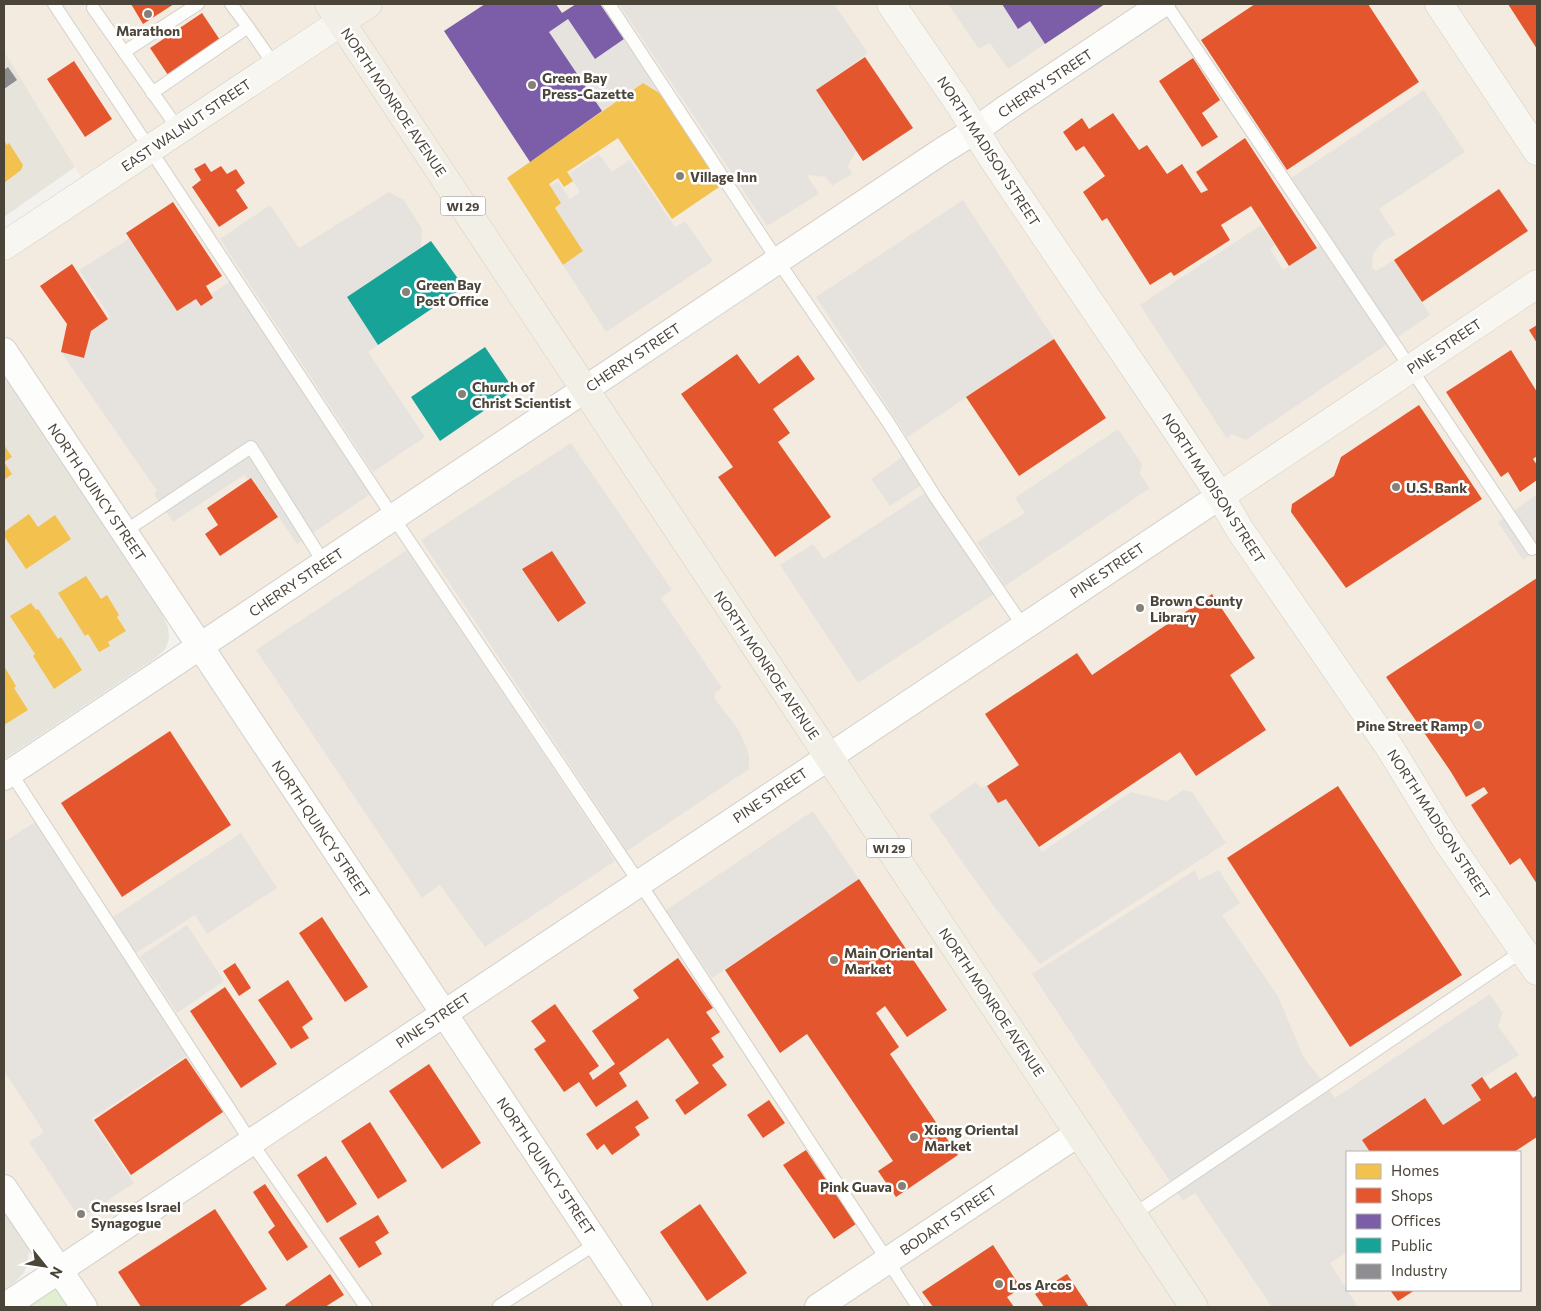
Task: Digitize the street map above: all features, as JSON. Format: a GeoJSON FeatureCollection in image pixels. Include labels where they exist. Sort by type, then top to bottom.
{"type":"FeatureCollection","features":[{"type":"Feature","properties":{"kind":"main road","name":"EAST WALNUT STREET"},"geometry":{"type":"LineString","coordinates":[[4,246],[275,66],[335,13],[368,4]]}},
{"type":"Feature","properties":{"kind":"main road","name":"NORTH MADISON STREET"},"geometry":{"type":"LineString","coordinates":[[891,4],[1220,496],[1245,538],[1388,746],[1447,841],[1531,961]]}},
{"type":"Feature","properties":{"kind":"main road"},"geometry":{"type":"LineString","coordinates":[[1439,4],[1537,151]]}},
{"type":"Feature","properties":{"kind":"main road","name":"NORTH MONROE AVENUE"},"geometry":{"type":"LineString","coordinates":[[335,13],[1194,1307]]}},
{"type":"Feature","properties":{"kind":"main road","name":"PINE STREET"},"geometry":{"type":"LineString","coordinates":[[1220,496],[1537,284]]}},
{"type":"Feature","properties":{"kind":"street","name":"CHERRY STREET"},"geometry":{"type":"LineString","coordinates":[[6,770],[200,646],[1164,4]]}},
{"type":"Feature","properties":{"kind":"street","name":"NORTH QUINCY STREET"},"geometry":{"type":"LineString","coordinates":[[4,351],[639,1307]]}},
{"type":"Feature","properties":{"kind":"street","name":"PINE STREET"},"geometry":{"type":"LineString","coordinates":[[4,1307],[1220,496]]}},
{"type":"Feature","properties":{"kind":"street","name":"BODART STREET"},"geometry":{"type":"LineString","coordinates":[[818,1307],[1079,1133]]}},
{"type":"Feature","properties":{"kind":"street"},"geometry":{"type":"LineString","coordinates":[[4,1188],[84,1307]]}},
{"type":"Feature","properties":{"kind":"lane"},"geometry":{"type":"LineString","coordinates":[[54,4],[393,517],[639,883],[918,1307]]}},
{"type":"Feature","properties":{"kind":"lane"},"geometry":{"type":"LineString","coordinates":[[124,52],[198,4]]}},
{"type":"Feature","properties":{"kind":"lane"},"geometry":{"type":"LineString","coordinates":[[231,4],[275,66]]}},
{"type":"Feature","properties":{"kind":"lane"},"geometry":{"type":"LineString","coordinates":[[609,4],[778,261],[888,422],[936,498],[1023,626]]}},
{"type":"Feature","properties":{"kind":"lane"},"geometry":{"type":"LineString","coordinates":[[1164,4],[1532,548]]}},
{"type":"Feature","properties":{"kind":"lane"},"geometry":{"type":"LineString","coordinates":[[93,8],[179,130]]}},
{"type":"Feature","properties":{"kind":"lane"},"geometry":{"type":"LineString","coordinates":[[152,93],[248,26]]}},
{"type":"Feature","properties":{"kind":"lane"},"geometry":{"type":"LineString","coordinates":[[124,532],[251,447],[324,563]]}},
{"type":"Feature","properties":{"kind":"lane"},"geometry":{"type":"LineString","coordinates":[[6,770],[251,1142],[366,1307]]}},
{"type":"Feature","properties":{"kind":"lane"},"geometry":{"type":"LineString","coordinates":[[1133,1214],[1531,961]]}},
{"type":"Feature","properties":{"kind":"lane"},"geometry":{"type":"LineString","coordinates":[[499,1306],[597,1243]]}},
{"type":"Feature","properties":{"kind":"shaded area"},"geometry":{"type":"Polygon","coordinates":[[[4,4],[1537,4],[1537,1307],[84,1307],[4,1188],[4,777],[200,646],[4,351],[4,246],[89,190],[4,51],[4,4]]]}},
{"type":"Feature","properties":{"kind":"shaded area"},"geometry":{"type":"Polygon","coordinates":[[[619,4],[834,4],[868,53],[816,90],[856,151],[848,166],[852,174],[832,186],[826,177],[807,175],[819,194],[767,226],[619,4]]]}},
{"type":"Feature","properties":{"kind":"shaded area"},"geometry":{"type":"Polygon","coordinates":[[[948,4],[1002,4],[1018,28],[1030,21],[1045,44],[1008,69],[990,43],[979,49],[948,4]]]}},
{"type":"Feature","properties":{"kind":"shaded area"},"geometry":{"type":"Polygon","coordinates":[[[568,19],[595,59],[624,39],[661,94],[643,83],[602,111],[549,32],[568,19]]]}},
{"type":"Feature","properties":{"kind":"shaded area"},"geometry":{"type":"Polygon","coordinates":[[[4,51],[75,167],[4,217],[4,51]]]}},
{"type":"Feature","properties":{"kind":"shaded area"},"geometry":{"type":"Polygon","coordinates":[[[1424,90],[1465,152],[1379,209],[1396,235],[1383,241],[1373,254],[1372,267],[1376,271],[1394,260],[1430,315],[1246,440],[1232,434],[1227,439],[1140,305],[1261,225],[1275,245],[1270,249],[1283,270],[1331,238],[1291,178],[1424,90]]]}},
{"type":"Feature","properties":{"kind":"shaded area"},"geometry":{"type":"Polygon","coordinates":[[[599,154],[612,172],[630,160],[675,227],[685,221],[713,261],[606,332],[563,265],[583,251],[555,208],[561,203],[550,186],[558,181],[570,199],[580,192],[568,174],[599,154]]]}},
{"type":"Feature","properties":{"kind":"shaded area"},"geometry":{"type":"Polygon","coordinates":[[[389,192],[404,200],[422,229],[421,248],[347,297],[378,345],[368,352],[425,437],[373,472],[220,239],[270,205],[299,248],[389,192]]]}},
{"type":"Feature","properties":{"kind":"shaded area"},"geometry":{"type":"Polygon","coordinates":[[[963,200],[1054,339],[907,437],[816,297],[963,200]]]}},
{"type":"Feature","properties":{"kind":"shaded area"},"geometry":{"type":"Polygon","coordinates":[[[130,238],[177,311],[196,299],[201,306],[213,298],[211,294],[231,281],[372,493],[297,544],[252,478],[248,480],[244,475],[173,522],[154,494],[157,491],[61,352],[84,358],[91,331],[110,317],[79,270],[130,238]]]}},
{"type":"Feature","properties":{"kind":"shaded area"},"geometry":{"type":"Polygon","coordinates":[[[4,374],[162,614],[168,627],[169,638],[166,648],[157,657],[4,759],[4,374]]]}},
{"type":"Feature","properties":{"kind":"shaded area"},"geometry":{"type":"Polygon","coordinates":[[[1118,429],[1142,464],[1140,474],[1150,488],[1005,586],[977,542],[1025,513],[1015,498],[1118,429]]]}},
{"type":"Feature","properties":{"kind":"shaded area"},"geometry":{"type":"Polygon","coordinates":[[[571,443],[672,590],[661,598],[722,688],[715,693],[715,699],[738,729],[749,756],[749,769],[627,851],[421,540],[571,443]]]}},
{"type":"Feature","properties":{"kind":"shaded area"},"geometry":{"type":"Polygon","coordinates":[[[905,455],[923,484],[890,506],[871,479],[905,455]]]}},
{"type":"Feature","properties":{"kind":"shaded area"},"geometry":{"type":"Polygon","coordinates":[[[926,492],[994,594],[858,683],[780,565],[813,544],[824,559],[926,492]]]}},
{"type":"Feature","properties":{"kind":"shaded area"},"geometry":{"type":"Polygon","coordinates":[[[1537,494],[1537,551],[1523,560],[1498,522],[1537,494]]]}},
{"type":"Feature","properties":{"kind":"shaded area"},"geometry":{"type":"Polygon","coordinates":[[[407,550],[615,861],[485,947],[440,885],[422,898],[256,650],[407,550]]]}},
{"type":"Feature","properties":{"kind":"shaded area"},"geometry":{"type":"Polygon","coordinates":[[[976,782],[981,788],[987,786],[998,803],[1006,799],[1042,852],[1131,792],[1167,801],[1183,790],[1192,792],[1226,843],[1040,964],[995,908],[929,815],[976,782]]]}},
{"type":"Feature","properties":{"kind":"shaded area"},"geometry":{"type":"Polygon","coordinates":[[[813,811],[859,879],[712,978],[666,910],[813,811]]]}},
{"type":"Feature","properties":{"kind":"shaded area"},"geometry":{"type":"Polygon","coordinates":[[[35,822],[189,1054],[91,1119],[134,1183],[80,1219],[29,1142],[44,1132],[4,1071],[4,842],[35,822]]]}},
{"type":"Feature","properties":{"kind":"shaded area"},"geometry":{"type":"Polygon","coordinates":[[[241,833],[277,888],[207,934],[195,915],[136,953],[113,917],[241,833]]]}},
{"type":"Feature","properties":{"kind":"shaded area"},"geometry":{"type":"Polygon","coordinates":[[[1195,870],[1199,880],[1219,870],[1240,903],[1222,915],[1278,996],[1303,1056],[1335,1098],[1490,994],[1503,1013],[1498,1026],[1519,1055],[1471,1085],[1481,1100],[1443,1125],[1362,1140],[1369,1151],[1346,1151],[1346,1253],[1330,1263],[1346,1291],[1358,1307],[1272,1307],[1195,1193],[1183,1201],[1032,974],[1195,870]]]}},
{"type":"Feature","properties":{"kind":"shaded area"},"geometry":{"type":"Polygon","coordinates":[[[187,925],[224,981],[177,1013],[140,956],[187,925]]]}},
{"type":"Feature","properties":{"kind":"shaded area"},"geometry":{"type":"Polygon","coordinates":[[[4,1210],[29,1251],[27,1265],[23,1274],[4,1290],[4,1210]]]}},
{"type":"Feature","properties":{"kind":"green space"},"geometry":{"type":"Polygon","coordinates":[[[59,1270],[84,1307],[4,1307],[59,1270]]]}},
{"type":"Feature","properties":{"kind":"building: Homes","name":"Village Inn"},"geometry":{"type":"Polygon","coordinates":[[[643,83],[661,94],[722,185],[672,219],[618,138],[567,172],[573,181],[564,187],[558,178],[549,184],[561,203],[555,208],[583,251],[563,265],[507,178],[643,83]]]}},
{"type":"Feature","properties":{"kind":"building: Homes"},"geometry":{"type":"Polygon","coordinates":[[[4,140],[7,145],[9,143],[23,165],[21,170],[4,183],[4,140]]]}},
{"type":"Feature","properties":{"kind":"building: Homes"},"geometry":{"type":"Polygon","coordinates":[[[4,445],[12,457],[4,462],[4,445]]]}},
{"type":"Feature","properties":{"kind":"building: Homes"},"geometry":{"type":"Polygon","coordinates":[[[4,462],[12,474],[4,480],[4,462]]]}},
{"type":"Feature","properties":{"kind":"building: Homes"},"geometry":{"type":"Polygon","coordinates":[[[29,514],[38,527],[55,515],[71,539],[26,569],[4,536],[4,532],[29,514]]]}},
{"type":"Feature","properties":{"kind":"building: Homes"},"geometry":{"type":"Polygon","coordinates":[[[86,576],[101,599],[107,595],[126,631],[108,642],[110,646],[99,652],[88,634],[85,636],[58,593],[86,576]]]}},
{"type":"Feature","properties":{"kind":"building: Homes"},"geometry":{"type":"Polygon","coordinates":[[[31,603],[36,610],[38,609],[58,639],[61,637],[82,670],[54,689],[33,656],[35,654],[10,616],[31,603]]]}},
{"type":"Feature","properties":{"kind":"building: Homes"},"geometry":{"type":"Polygon","coordinates":[[[4,666],[16,686],[14,688],[28,710],[4,725],[4,666]]]}},
{"type":"Feature","properties":{"kind":"building: Shops","name":"Marathon"},"geometry":{"type":"Polygon","coordinates":[[[131,4],[174,4],[143,24],[131,4]]]}},
{"type":"Feature","properties":{"kind":"building: Shops"},"geometry":{"type":"Polygon","coordinates":[[[1255,4],[1368,4],[1419,82],[1287,170],[1201,40],[1255,4]]]}},
{"type":"Feature","properties":{"kind":"building: Shops"},"geometry":{"type":"Polygon","coordinates":[[[1508,4],[1537,4],[1537,49],[1508,4]]]}},
{"type":"Feature","properties":{"kind":"building: Shops"},"geometry":{"type":"Polygon","coordinates":[[[202,13],[220,40],[168,75],[150,48],[202,13]]]}},
{"type":"Feature","properties":{"kind":"building: Shops"},"geometry":{"type":"Polygon","coordinates":[[[865,57],[913,128],[863,161],[816,90],[865,57]]]}},
{"type":"Feature","properties":{"kind":"building: Shops"},"geometry":{"type":"Polygon","coordinates":[[[1193,58],[1220,100],[1202,113],[1218,137],[1202,147],[1159,81],[1193,58]]]}},
{"type":"Feature","properties":{"kind":"building: Shops"},"geometry":{"type":"Polygon","coordinates":[[[74,61],[112,119],[85,137],[47,79],[74,61]]]}},
{"type":"Feature","properties":{"kind":"building: Shops"},"geometry":{"type":"Polygon","coordinates":[[[1113,113],[1139,150],[1147,145],[1167,174],[1182,164],[1201,193],[1208,190],[1196,172],[1245,138],[1317,248],[1289,266],[1251,206],[1221,225],[1230,240],[1174,276],[1171,272],[1150,285],[1107,218],[1102,221],[1083,192],[1105,176],[1084,146],[1076,151],[1063,132],[1082,118],[1089,129],[1113,113]]]}},
{"type":"Feature","properties":{"kind":"building: Shops"},"geometry":{"type":"Polygon","coordinates":[[[205,163],[211,172],[221,166],[227,174],[236,169],[245,183],[236,190],[248,208],[219,227],[192,187],[201,180],[194,169],[205,163]]]}},
{"type":"Feature","properties":{"kind":"building: Shops"},"geometry":{"type":"Polygon","coordinates":[[[1499,189],[1528,231],[1422,302],[1394,260],[1499,189]]]}},
{"type":"Feature","properties":{"kind":"building: Shops"},"geometry":{"type":"Polygon","coordinates":[[[173,202],[222,276],[206,286],[213,298],[201,306],[196,299],[177,311],[126,233],[173,202]]]}},
{"type":"Feature","properties":{"kind":"building: Shops"},"geometry":{"type":"Polygon","coordinates":[[[72,264],[108,319],[91,331],[84,358],[61,352],[67,324],[40,286],[72,264]]]}},
{"type":"Feature","properties":{"kind":"building: Shops"},"geometry":{"type":"Polygon","coordinates":[[[1537,325],[1537,343],[1529,330],[1537,325]]]}},
{"type":"Feature","properties":{"kind":"building: Shops"},"geometry":{"type":"Polygon","coordinates":[[[1054,339],[1106,418],[1019,476],[966,397],[1054,339]]]}},
{"type":"Feature","properties":{"kind":"building: Shops"},"geometry":{"type":"Polygon","coordinates":[[[1511,350],[1537,392],[1537,456],[1533,459],[1537,465],[1537,480],[1520,492],[1508,472],[1501,477],[1446,392],[1511,350]]]}},
{"type":"Feature","properties":{"kind":"building: Shops"},"geometry":{"type":"Polygon","coordinates":[[[737,354],[759,384],[798,355],[815,379],[773,409],[790,433],[778,442],[831,517],[775,557],[718,477],[733,467],[681,394],[737,354]]]}},
{"type":"Feature","properties":{"kind":"building: Shops","name":"U.S. Bank"},"geometry":{"type":"Polygon","coordinates":[[[1419,405],[1482,499],[1346,588],[1291,512],[1292,504],[1334,476],[1341,457],[1419,405]]]}},
{"type":"Feature","properties":{"kind":"building: Shops"},"geometry":{"type":"Polygon","coordinates":[[[251,478],[278,517],[220,556],[205,534],[218,525],[207,508],[251,478]]]}},
{"type":"Feature","properties":{"kind":"building: Shops"},"geometry":{"type":"Polygon","coordinates":[[[552,551],[586,603],[558,622],[522,569],[552,551]]]}},
{"type":"Feature","properties":{"kind":"building: Shops","name":"Pine Street Ramp"},"geometry":{"type":"Polygon","coordinates":[[[1537,578],[1537,884],[1520,858],[1510,865],[1471,805],[1488,793],[1484,787],[1466,797],[1386,677],[1537,578]]]}},
{"type":"Feature","properties":{"kind":"building: Shops"},"geometry":{"type":"Polygon","coordinates":[[[1212,594],[1255,658],[1230,675],[1266,730],[1196,776],[1180,752],[1039,847],[1006,799],[998,803],[987,786],[1019,765],[985,714],[1077,653],[1092,675],[1212,594]]]}},
{"type":"Feature","properties":{"kind":"building: Shops"},"geometry":{"type":"Polygon","coordinates":[[[170,731],[231,825],[122,897],[61,803],[170,731]]]}},
{"type":"Feature","properties":{"kind":"building: Shops"},"geometry":{"type":"Polygon","coordinates":[[[1338,786],[1462,975],[1350,1047],[1227,858],[1338,786]]]}},
{"type":"Feature","properties":{"kind":"building: Shops"},"geometry":{"type":"Polygon","coordinates":[[[859,879],[947,1010],[907,1037],[885,1006],[876,1013],[899,1047],[890,1054],[958,1155],[896,1197],[878,1171],[893,1161],[807,1034],[780,1053],[725,970],[859,879]]]}},
{"type":"Feature","properties":{"kind":"building: Shops"},"geometry":{"type":"Polygon","coordinates":[[[322,917],[368,987],[345,1002],[299,933],[322,917]]]}},
{"type":"Feature","properties":{"kind":"building: Shops"},"geometry":{"type":"Polygon","coordinates":[[[678,958],[713,1008],[706,1012],[720,1032],[711,1038],[724,1057],[712,1065],[727,1085],[685,1115],[675,1100],[699,1083],[668,1038],[619,1073],[627,1086],[596,1107],[579,1082],[564,1092],[534,1049],[546,1041],[531,1021],[555,1004],[599,1066],[589,1073],[593,1080],[615,1064],[592,1031],[639,998],[633,990],[678,958]]]}},
{"type":"Feature","properties":{"kind":"building: Shops"},"geometry":{"type":"Polygon","coordinates":[[[235,963],[251,988],[239,996],[223,971],[235,963]]]}},
{"type":"Feature","properties":{"kind":"building: Shops"},"geometry":{"type":"Polygon","coordinates":[[[288,980],[313,1019],[302,1027],[309,1038],[291,1049],[258,1000],[288,980]]]}},
{"type":"Feature","properties":{"kind":"building: Shops"},"geometry":{"type":"Polygon","coordinates":[[[225,987],[277,1064],[241,1088],[190,1011],[225,987]]]}},
{"type":"Feature","properties":{"kind":"building: Shops"},"geometry":{"type":"Polygon","coordinates":[[[186,1058],[223,1112],[131,1175],[94,1120],[186,1058]]]}},
{"type":"Feature","properties":{"kind":"building: Shops"},"geometry":{"type":"Polygon","coordinates":[[[429,1064],[481,1143],[442,1169],[389,1091],[429,1064]]]}},
{"type":"Feature","properties":{"kind":"building: Shops"},"geometry":{"type":"Polygon","coordinates":[[[1516,1072],[1533,1098],[1537,1095],[1537,1137],[1516,1151],[1369,1151],[1362,1140],[1425,1098],[1443,1125],[1481,1100],[1471,1085],[1482,1077],[1490,1089],[1516,1072]]]}},
{"type":"Feature","properties":{"kind":"building: Shops"},"geometry":{"type":"Polygon","coordinates":[[[637,1100],[649,1118],[635,1127],[640,1135],[612,1155],[604,1144],[597,1150],[586,1134],[637,1100]]]}},
{"type":"Feature","properties":{"kind":"building: Shops"},"geometry":{"type":"Polygon","coordinates":[[[769,1100],[785,1123],[763,1138],[747,1115],[769,1100]]]}},
{"type":"Feature","properties":{"kind":"building: Shops"},"geometry":{"type":"Polygon","coordinates":[[[370,1122],[407,1181],[378,1199],[341,1141],[370,1122]]]}},
{"type":"Feature","properties":{"kind":"building: Shops"},"geometry":{"type":"Polygon","coordinates":[[[806,1150],[856,1224],[834,1239],[783,1165],[806,1150]]]}},
{"type":"Feature","properties":{"kind":"building: Shops"},"geometry":{"type":"Polygon","coordinates":[[[326,1156],[357,1204],[327,1223],[297,1175],[326,1156]]]}},
{"type":"Feature","properties":{"kind":"building: Shops"},"geometry":{"type":"Polygon","coordinates":[[[265,1184],[308,1247],[287,1261],[268,1232],[275,1226],[253,1192],[265,1184]]]}},
{"type":"Feature","properties":{"kind":"building: Shops"},"geometry":{"type":"Polygon","coordinates":[[[700,1204],[747,1273],[707,1301],[660,1232],[700,1204]]]}},
{"type":"Feature","properties":{"kind":"building: Shops"},"geometry":{"type":"Polygon","coordinates":[[[215,1209],[267,1289],[238,1307],[141,1307],[118,1272],[215,1209]]]}},
{"type":"Feature","properties":{"kind":"building: Shops"},"geometry":{"type":"Polygon","coordinates":[[[378,1215],[389,1233],[375,1242],[382,1254],[359,1268],[339,1238],[378,1215]]]}},
{"type":"Feature","properties":{"kind":"building: Shops"},"geometry":{"type":"Polygon","coordinates":[[[993,1245],[1021,1288],[1007,1297],[1014,1307],[933,1307],[922,1292],[993,1245]]]}},
{"type":"Feature","properties":{"kind":"building: Shops"},"geometry":{"type":"Polygon","coordinates":[[[330,1274],[344,1295],[325,1307],[286,1307],[285,1305],[330,1274]]]}},
{"type":"Feature","properties":{"kind":"building: Shops"},"geometry":{"type":"Polygon","coordinates":[[[1067,1274],[1089,1307],[1044,1307],[1035,1294],[1067,1274]]]}},
{"type":"Feature","properties":{"kind":"building: Shops"},"geometry":{"type":"Polygon","coordinates":[[[1391,1291],[1413,1291],[1398,1301],[1391,1291]]]}},
{"type":"Feature","properties":{"kind":"building: Offices","name":"Green Bay Press-Gazette"},"geometry":{"type":"Polygon","coordinates":[[[485,4],[556,4],[562,13],[576,4],[600,4],[624,39],[595,59],[568,19],[549,32],[602,111],[530,162],[444,31],[485,4]]]}},
{"type":"Feature","properties":{"kind":"building: Offices"},"geometry":{"type":"Polygon","coordinates":[[[1002,4],[1105,4],[1045,44],[1030,21],[1018,29],[1002,4]]]}},
{"type":"Feature","properties":{"kind":"building: Public","name":"Green Bay Post Office"},"geometry":{"type":"Polygon","coordinates":[[[431,241],[464,287],[378,345],[347,297],[431,241]]]}},
{"type":"Feature","properties":{"kind":"building: Public","name":"Church of Christ Scientist"},"geometry":{"type":"Polygon","coordinates":[[[485,347],[514,390],[440,441],[411,397],[485,347]]]}},
{"type":"Feature","properties":{"kind":"building: Industry"},"geometry":{"type":"Polygon","coordinates":[[[8,67],[17,80],[4,89],[4,70],[8,67]]]}},
{"type":"Feature","properties":{"kind":"place","name":"Marathon"},"geometry":{"type":"Point","coordinates":[148,14]}},
{"type":"Feature","properties":{"kind":"place","name":"Green Bay Press-Gazette"},"geometry":{"type":"Point","coordinates":[532,85]}},
{"type":"Feature","properties":{"kind":"place","name":"Village Inn"},"geometry":{"type":"Point","coordinates":[680,176]}},
{"type":"Feature","properties":{"kind":"place","name":"Green Bay Post Office"},"geometry":{"type":"Point","coordinates":[406,292]}},
{"type":"Feature","properties":{"kind":"place","name":"Church of Christ Scientist"},"geometry":{"type":"Point","coordinates":[462,394]}},
{"type":"Feature","properties":{"kind":"place","name":"U.S. Bank"},"geometry":{"type":"Point","coordinates":[1396,487]}},
{"type":"Feature","properties":{"kind":"place","name":"Brown County Library"},"geometry":{"type":"Point","coordinates":[1140,608]}},
{"type":"Feature","properties":{"kind":"place","name":"Pine Street Ramp"},"geometry":{"type":"Point","coordinates":[1478,725]}},
{"type":"Feature","properties":{"kind":"place","name":"Main Oriental Market"},"geometry":{"type":"Point","coordinates":[834,960]}},
{"type":"Feature","properties":{"kind":"place","name":"Xiong Oriental Market"},"geometry":{"type":"Point","coordinates":[914,1137]}},
{"type":"Feature","properties":{"kind":"place","name":"Pink Guava"},"geometry":{"type":"Point","coordinates":[902,1186]}},
{"type":"Feature","properties":{"kind":"place","name":"Cnesses Israel Synagogue"},"geometry":{"type":"Point","coordinates":[81,1214]}},
{"type":"Feature","properties":{"kind":"place","name":"Los Arcos"},"geometry":{"type":"Point","coordinates":[999,1284]}}]}
